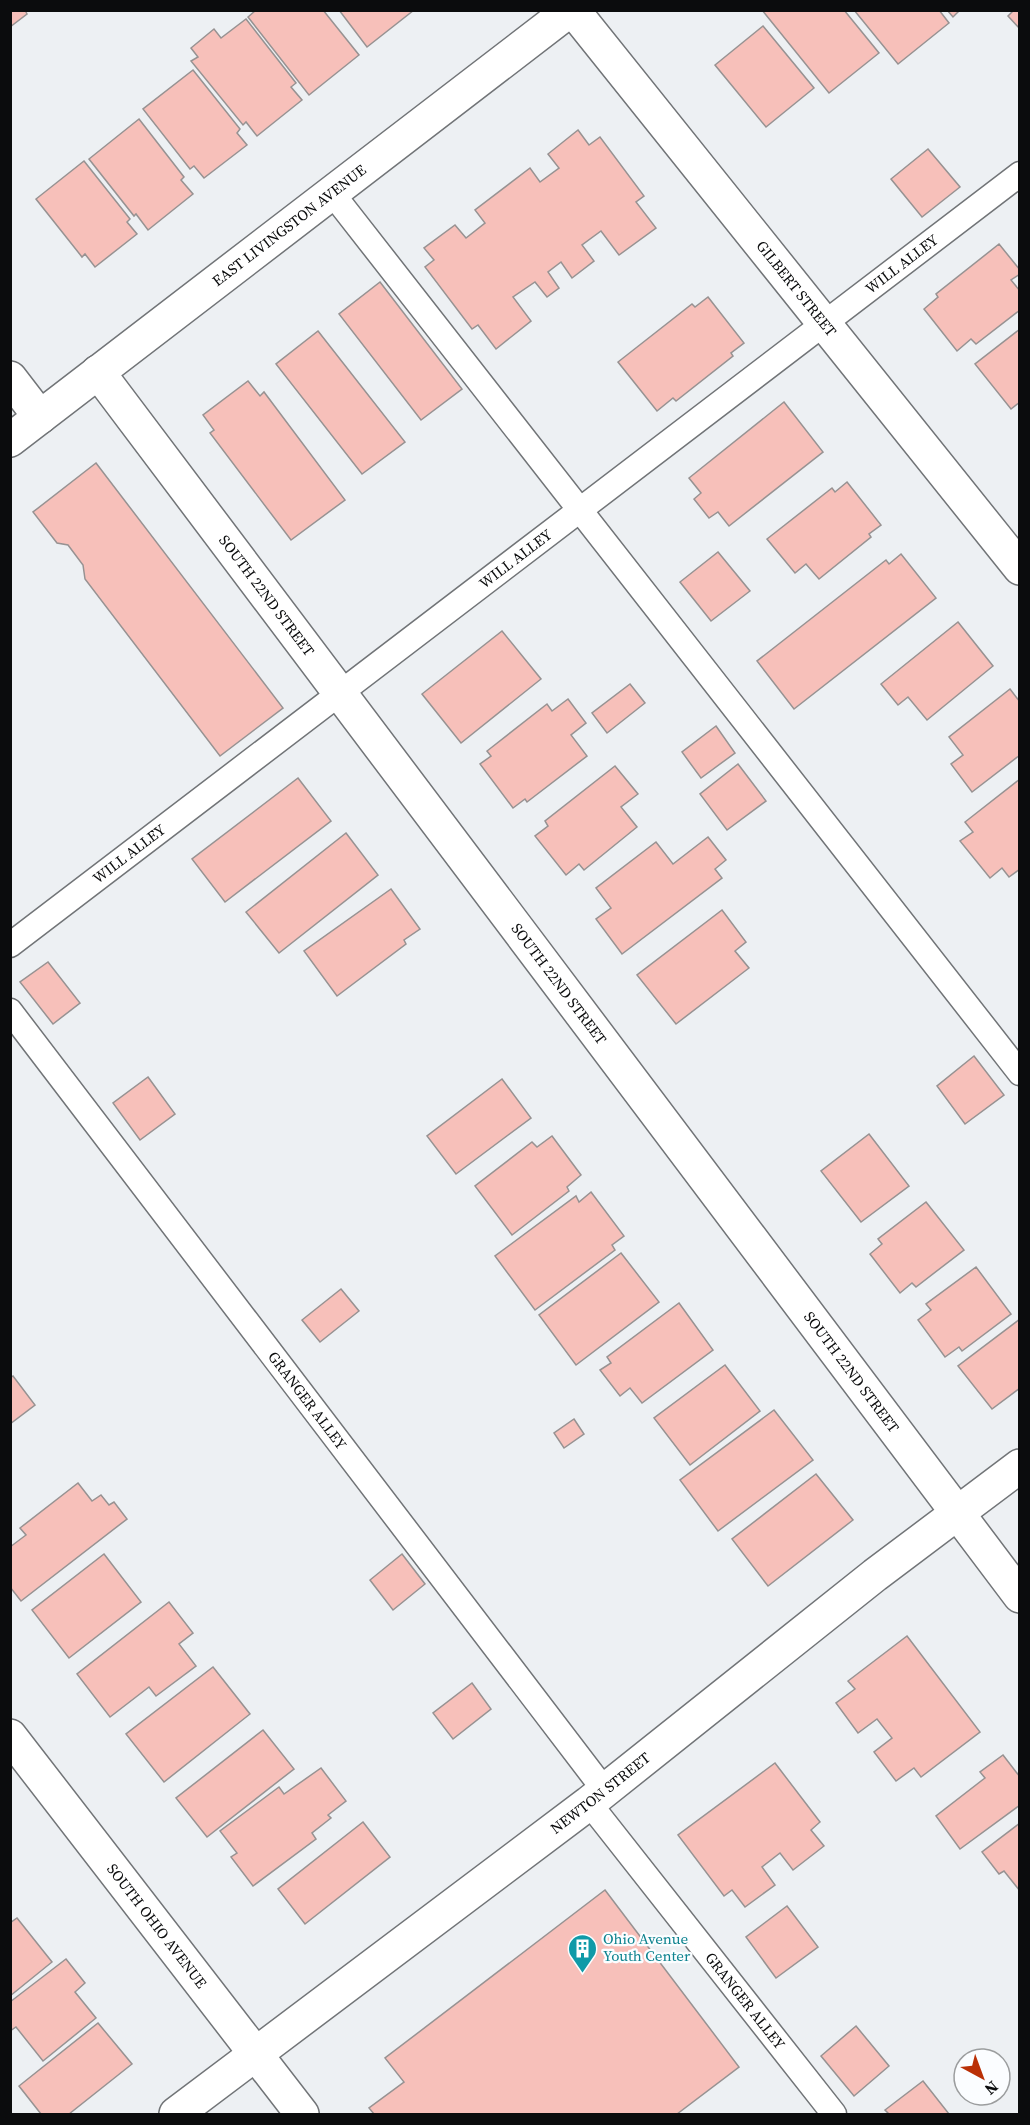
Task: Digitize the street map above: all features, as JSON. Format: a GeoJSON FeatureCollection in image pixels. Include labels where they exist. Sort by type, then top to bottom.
{"type":"FeatureCollection","features":[{"type":"Feature","properties":{"kind":"street","name":"EAST LIVINGSTON AVENUE"},"geometry":{"type":"LineString","coordinates":[[10,440],[571,10]]}},
{"type":"Feature","properties":{"kind":"street","name":"GILBERT STREET"},"geometry":{"type":"LineString","coordinates":[[571,10],[1020,568]]}},
{"type":"Feature","properties":{"kind":"street","name":"SOUTH 22ND STREET"},"geometry":{"type":"LineString","coordinates":[[98,372],[1020,1596]]}},
{"type":"Feature","properties":{"kind":"street"},"geometry":{"type":"LineString","coordinates":[[10,378],[40,417]]}},
{"type":"Feature","properties":{"kind":"street","name":"NEWTON STREET"},"geometry":{"type":"LineString","coordinates":[[176,2115],[597,1797],[875,1575],[1020,1466]]}},
{"type":"Feature","properties":{"kind":"street","name":"SOUTH OHIO AVENUE"},"geometry":{"type":"LineString","coordinates":[[10,1736],[302,2115]]}},
{"type":"Feature","properties":{"kind":"lane","name":"WILL ALLEY"},"geometry":{"type":"LineString","coordinates":[[10,945],[1020,174]]}},
{"type":"Feature","properties":{"kind":"lane"},"geometry":{"type":"LineString","coordinates":[[332,193],[1020,1073]]}},
{"type":"Feature","properties":{"kind":"lane","name":"GRANGER ALLEY"},"geometry":{"type":"LineString","coordinates":[[10,1011],[834,2115]]}},
{"type":"Feature","properties":{"kind":"building"},"geometry":{"type":"Polygon","coordinates":[[[10,10],[25,10],[27,14],[10,27],[10,10]]]}},
{"type":"Feature","properties":{"kind":"building"},"geometry":{"type":"Polygon","coordinates":[[[256,10],[323,10],[359,55],[309,95],[248,17],[256,10]]]}},
{"type":"Feature","properties":{"kind":"building"},"geometry":{"type":"Polygon","coordinates":[[[339,10],[414,10],[367,47],[339,10]]]}},
{"type":"Feature","properties":{"kind":"building"},"geometry":{"type":"Polygon","coordinates":[[[762,10],[844,10],[879,53],[829,93],[762,10]]]}},
{"type":"Feature","properties":{"kind":"building"},"geometry":{"type":"Polygon","coordinates":[[[854,10],[939,10],[949,23],[898,64],[854,10]]]}},
{"type":"Feature","properties":{"kind":"building"},"geometry":{"type":"Polygon","coordinates":[[[947,10],[960,10],[953,17],[947,10]]]}},
{"type":"Feature","properties":{"kind":"building"},"geometry":{"type":"Polygon","coordinates":[[[1014,10],[1020,10],[1020,29],[1008,16],[1014,10]]]}},
{"type":"Feature","properties":{"kind":"building"},"geometry":{"type":"Polygon","coordinates":[[[246,19],[296,83],[291,87],[302,100],[257,136],[246,122],[243,125],[191,61],[198,57],[191,48],[214,29],[221,38],[246,19]]]}},
{"type":"Feature","properties":{"kind":"building"},"geometry":{"type":"Polygon","coordinates":[[[763,26],[814,88],[766,127],[715,65],[763,26]]]}},
{"type":"Feature","properties":{"kind":"building"},"geometry":{"type":"Polygon","coordinates":[[[193,70],[240,129],[237,133],[247,145],[204,178],[194,166],[190,169],[143,109],[193,70]]]}},
{"type":"Feature","properties":{"kind":"building"},"geometry":{"type":"Polygon","coordinates":[[[139,119],[184,177],[181,180],[193,194],[148,230],[136,214],[134,216],[89,159],[139,119]]]}},
{"type":"Feature","properties":{"kind":"building"},"geometry":{"type":"Polygon","coordinates":[[[578,130],[589,145],[600,137],[644,196],[636,202],[656,228],[619,255],[601,231],[582,245],[594,261],[572,278],[561,262],[548,272],[559,288],[547,297],[535,282],[513,297],[531,321],[496,349],[478,325],[472,329],[425,267],[434,260],[424,248],[455,225],[466,238],[485,223],[475,210],[530,168],[540,182],[559,168],[548,154],[578,130]]]}},
{"type":"Feature","properties":{"kind":"building"},"geometry":{"type":"Polygon","coordinates":[[[928,149],[960,187],[922,217],[891,179],[928,149]]]}},
{"type":"Feature","properties":{"kind":"building"},"geometry":{"type":"Polygon","coordinates":[[[84,161],[130,219],[127,222],[137,234],[95,267],[85,254],[82,257],[36,199],[84,161]]]}},
{"type":"Feature","properties":{"kind":"building"},"geometry":{"type":"Polygon","coordinates":[[[999,244],[1020,270],[1020,274],[1011,280],[1020,291],[1020,310],[976,344],[971,339],[957,351],[924,309],[938,297],[936,294],[999,244]]]}},
{"type":"Feature","properties":{"kind":"building"},"geometry":{"type":"Polygon","coordinates":[[[380,282],[462,389],[421,420],[339,314],[380,282]]]}},
{"type":"Feature","properties":{"kind":"building"},"geometry":{"type":"Polygon","coordinates":[[[708,297],[744,343],[731,353],[733,356],[676,401],[673,398],[657,411],[618,362],[692,304],[695,307],[708,297]]]}},
{"type":"Feature","properties":{"kind":"building"},"geometry":{"type":"Polygon","coordinates":[[[1020,329],[1020,402],[1011,409],[975,364],[1020,329]]]}},
{"type":"Feature","properties":{"kind":"building"},"geometry":{"type":"Polygon","coordinates":[[[318,331],[405,442],[362,474],[276,364],[318,331]]]}},
{"type":"Feature","properties":{"kind":"building"},"geometry":{"type":"Polygon","coordinates":[[[248,381],[260,396],[264,392],[345,500],[291,540],[210,433],[214,430],[203,415],[248,381]]]}},
{"type":"Feature","properties":{"kind":"building"},"geometry":{"type":"Polygon","coordinates":[[[784,402],[823,452],[729,526],[718,512],[709,518],[694,499],[701,493],[689,478],[784,402]]]}},
{"type":"Feature","properties":{"kind":"building"},"geometry":{"type":"Polygon","coordinates":[[[96,463],[283,708],[220,756],[85,579],[83,565],[68,545],[57,543],[33,512],[96,463]]]}},
{"type":"Feature","properties":{"kind":"building"},"geometry":{"type":"Polygon","coordinates":[[[847,482],[881,525],[869,534],[871,537],[819,579],[806,564],[795,573],[767,539],[832,488],[835,492],[847,482]]]}},
{"type":"Feature","properties":{"kind":"building"},"geometry":{"type":"Polygon","coordinates":[[[718,552],[750,591],[711,621],[680,582],[718,552]]]}},
{"type":"Feature","properties":{"kind":"building"},"geometry":{"type":"Polygon","coordinates":[[[901,554],[936,598],[794,709],[757,661],[886,560],[889,564],[901,554]]]}},
{"type":"Feature","properties":{"kind":"building"},"geometry":{"type":"Polygon","coordinates":[[[958,622],[993,666],[927,720],[908,697],[898,705],[881,684],[958,622]]]}},
{"type":"Feature","properties":{"kind":"building"},"geometry":{"type":"Polygon","coordinates":[[[502,631],[541,679],[461,743],[422,694],[502,631]]]}},
{"type":"Feature","properties":{"kind":"building"},"geometry":{"type":"Polygon","coordinates":[[[630,684],[645,703],[607,733],[592,713],[630,684]]]}},
{"type":"Feature","properties":{"kind":"building"},"geometry":{"type":"Polygon","coordinates":[[[1010,689],[1020,702],[1020,755],[972,792],[951,764],[963,755],[949,737],[1010,689]]]}},
{"type":"Feature","properties":{"kind":"building"},"geometry":{"type":"Polygon","coordinates":[[[568,699],[586,723],[571,735],[587,756],[527,802],[525,799],[513,808],[480,764],[491,756],[487,751],[547,704],[552,711],[568,699]]]}},
{"type":"Feature","properties":{"kind":"building"},"geometry":{"type":"Polygon","coordinates":[[[716,726],[735,753],[701,778],[682,752],[716,726]]]}},
{"type":"Feature","properties":{"kind":"building"},"geometry":{"type":"Polygon","coordinates":[[[738,764],[766,801],[727,830],[700,794],[738,764]]]}},
{"type":"Feature","properties":{"kind":"building"},"geometry":{"type":"Polygon","coordinates":[[[615,766],[638,794],[621,807],[637,827],[584,870],[579,864],[566,875],[535,836],[548,826],[545,821],[615,766]]]}},
{"type":"Feature","properties":{"kind":"building"},"geometry":{"type":"Polygon","coordinates":[[[298,778],[331,821],[225,902],[192,859],[298,778]]]}},
{"type":"Feature","properties":{"kind":"building"},"geometry":{"type":"Polygon","coordinates":[[[1020,779],[1020,869],[1009,877],[1002,868],[990,878],[960,841],[973,832],[965,822],[1020,779]]]}},
{"type":"Feature","properties":{"kind":"building"},"geometry":{"type":"Polygon","coordinates":[[[346,833],[378,875],[279,953],[246,912],[346,833]]]}},
{"type":"Feature","properties":{"kind":"building"},"geometry":{"type":"Polygon","coordinates":[[[708,837],[726,860],[715,869],[722,878],[622,954],[596,919],[611,908],[596,888],[656,842],[673,864],[708,837]]]}},
{"type":"Feature","properties":{"kind":"building"},"geometry":{"type":"Polygon","coordinates":[[[391,889],[420,929],[404,940],[406,944],[337,996],[304,951],[391,889]]]}},
{"type":"Feature","properties":{"kind":"building"},"geometry":{"type":"Polygon","coordinates":[[[722,910],[746,942],[735,951],[749,968],[676,1024],[637,975],[722,910]]]}},
{"type":"Feature","properties":{"kind":"building"},"geometry":{"type":"Polygon","coordinates":[[[48,962],[80,1003],[53,1024],[20,982],[48,962]]]}},
{"type":"Feature","properties":{"kind":"building"},"geometry":{"type":"Polygon","coordinates":[[[974,1056],[1004,1095],[965,1124],[937,1086],[974,1056]]]}},
{"type":"Feature","properties":{"kind":"building"},"geometry":{"type":"Polygon","coordinates":[[[148,1077],[175,1114],[140,1140],[113,1103],[148,1077]]]}},
{"type":"Feature","properties":{"kind":"building"},"geometry":{"type":"Polygon","coordinates":[[[502,1079],[531,1118],[456,1174],[427,1136],[502,1079]]]}},
{"type":"Feature","properties":{"kind":"building"},"geometry":{"type":"Polygon","coordinates":[[[869,1134],[909,1186],[861,1222],[821,1171],[869,1134]]]}},
{"type":"Feature","properties":{"kind":"building"},"geometry":{"type":"Polygon","coordinates":[[[552,1136],[581,1175],[567,1187],[569,1191],[512,1235],[475,1186],[532,1142],[537,1147],[552,1136]]]}},
{"type":"Feature","properties":{"kind":"building"},"geometry":{"type":"Polygon","coordinates":[[[591,1192],[624,1236],[612,1245],[615,1250],[535,1310],[495,1256],[576,1196],[579,1202],[591,1192]]]}},
{"type":"Feature","properties":{"kind":"building"},"geometry":{"type":"Polygon","coordinates":[[[926,1202],[964,1250],[916,1287],[912,1283],[900,1293],[870,1254],[882,1244],[878,1239],[926,1202]]]}},
{"type":"Feature","properties":{"kind":"building"},"geometry":{"type":"Polygon","coordinates":[[[621,1253],[659,1302],[576,1365],[539,1315],[621,1253]]]}},
{"type":"Feature","properties":{"kind":"building"},"geometry":{"type":"Polygon","coordinates":[[[976,1267],[1011,1314],[962,1351],[959,1347],[945,1357],[918,1320],[931,1310],[926,1304],[976,1267]]]}},
{"type":"Feature","properties":{"kind":"building"},"geometry":{"type":"Polygon","coordinates":[[[341,1289],[359,1311],[320,1342],[302,1320],[341,1289]]]}},
{"type":"Feature","properties":{"kind":"building"},"geometry":{"type":"Polygon","coordinates":[[[679,1303],[713,1350],[642,1403],[630,1388],[620,1396],[600,1370],[611,1363],[607,1357],[679,1303]]]}},
{"type":"Feature","properties":{"kind":"building"},"geometry":{"type":"Polygon","coordinates":[[[1020,1319],[1020,1388],[992,1409],[958,1366],[1020,1319]]]}},
{"type":"Feature","properties":{"kind":"building"},"geometry":{"type":"Polygon","coordinates":[[[725,1365],[760,1411],[690,1465],[654,1418],[725,1365]]]}},
{"type":"Feature","properties":{"kind":"building"},"geometry":{"type":"Polygon","coordinates":[[[13,1376],[35,1405],[10,1424],[10,1378],[13,1376]]]}},
{"type":"Feature","properties":{"kind":"building"},"geometry":{"type":"Polygon","coordinates":[[[774,1410],[813,1460],[718,1531],[680,1480],[774,1410]]]}},
{"type":"Feature","properties":{"kind":"building"},"geometry":{"type":"Polygon","coordinates":[[[574,1419],[584,1434],[564,1448],[554,1433],[574,1419]]]}},
{"type":"Feature","properties":{"kind":"building"},"geometry":{"type":"Polygon","coordinates":[[[816,1474],[853,1520],[768,1586],[732,1539],[816,1474]]]}},
{"type":"Feature","properties":{"kind":"building"},"geometry":{"type":"Polygon","coordinates":[[[78,1483],[92,1501],[101,1495],[109,1505],[114,1502],[127,1519],[21,1601],[10,1587],[10,1547],[26,1535],[20,1528],[78,1483]]]}},
{"type":"Feature","properties":{"kind":"building"},"geometry":{"type":"Polygon","coordinates":[[[104,1554],[141,1602],[69,1658],[32,1610],[104,1554]]]}},
{"type":"Feature","properties":{"kind":"building"},"geometry":{"type":"Polygon","coordinates":[[[402,1554],[425,1584],[393,1610],[370,1580],[402,1554]]]}},
{"type":"Feature","properties":{"kind":"building"},"geometry":{"type":"Polygon","coordinates":[[[169,1602],[193,1633],[179,1644],[196,1666],[156,1696],[149,1687],[110,1717],[77,1674],[169,1602]]]}},
{"type":"Feature","properties":{"kind":"building"},"geometry":{"type":"Polygon","coordinates":[[[907,1636],[980,1732],[921,1777],[914,1768],[896,1781],[874,1752],[892,1738],[877,1719],[858,1733],[836,1703],[855,1689],[848,1681],[907,1636]]]}},
{"type":"Feature","properties":{"kind":"building"},"geometry":{"type":"Polygon","coordinates":[[[213,1667],[250,1714],[164,1782],[126,1734],[213,1667]]]}},
{"type":"Feature","properties":{"kind":"building"},"geometry":{"type":"Polygon","coordinates":[[[472,1683],[491,1709],[453,1739],[433,1713],[472,1683]]]}},
{"type":"Feature","properties":{"kind":"building"},"geometry":{"type":"Polygon","coordinates":[[[263,1730],[294,1769],[207,1837],[176,1798],[263,1730]]]}},
{"type":"Feature","properties":{"kind":"building"},"geometry":{"type":"Polygon","coordinates":[[[1003,1755],[1020,1777],[1020,1805],[960,1849],[936,1816],[985,1778],[980,1772],[1003,1755]]]}},
{"type":"Feature","properties":{"kind":"building"},"geometry":{"type":"Polygon","coordinates":[[[775,1763],[820,1822],[811,1830],[824,1846],[793,1870],[780,1853],[762,1867],[775,1885],[745,1907],[732,1890],[724,1896],[678,1835],[775,1763]]]}},
{"type":"Feature","properties":{"kind":"building"},"geometry":{"type":"Polygon","coordinates":[[[321,1768],[346,1801],[328,1815],[331,1818],[312,1833],[316,1839],[253,1886],[231,1857],[237,1853],[220,1831],[279,1787],[284,1794],[321,1768]]]}},
{"type":"Feature","properties":{"kind":"building"},"geometry":{"type":"Polygon","coordinates":[[[363,1822],[390,1857],[305,1924],[278,1889],[363,1822]]]}},
{"type":"Feature","properties":{"kind":"building"},"geometry":{"type":"Polygon","coordinates":[[[1020,1823],[1020,1891],[1004,1871],[999,1874],[982,1852],[1020,1823]]]}},
{"type":"Feature","properties":{"kind":"building","name":"Ohio Avenue Youth Center"},"geometry":{"type":"Polygon","coordinates":[[[605,1890],[739,2067],[677,2114],[374,2114],[369,2108],[404,2082],[385,2058],[605,1890]]]}},
{"type":"Feature","properties":{"kind":"building"},"geometry":{"type":"Polygon","coordinates":[[[787,1906],[818,1947],[776,1978],[746,1937],[787,1906]]]}},
{"type":"Feature","properties":{"kind":"building"},"geometry":{"type":"Polygon","coordinates":[[[17,1918],[52,1962],[10,1996],[10,1923],[17,1918]]]}},
{"type":"Feature","properties":{"kind":"building"},"geometry":{"type":"Polygon","coordinates":[[[66,1959],[85,1983],[75,1992],[96,2018],[43,2061],[16,2027],[10,2031],[10,2002],[66,1959]]]}},
{"type":"Feature","properties":{"kind":"building"},"geometry":{"type":"Polygon","coordinates":[[[98,2023],[132,2064],[69,2114],[41,2114],[19,2086],[98,2023]]]}},
{"type":"Feature","properties":{"kind":"building"},"geometry":{"type":"Polygon","coordinates":[[[856,2026],[889,2066],[854,2096],[821,2056],[856,2026]]]}},
{"type":"Feature","properties":{"kind":"building"},"geometry":{"type":"Polygon","coordinates":[[[923,2081],[949,2114],[889,2114],[885,2110],[923,2081]]]}},
{"type":"Feature","properties":{"kind":"place","name":"Ohio Avenue Youth Center"},"geometry":{"type":"Point","coordinates":[582,1974]}}]}
